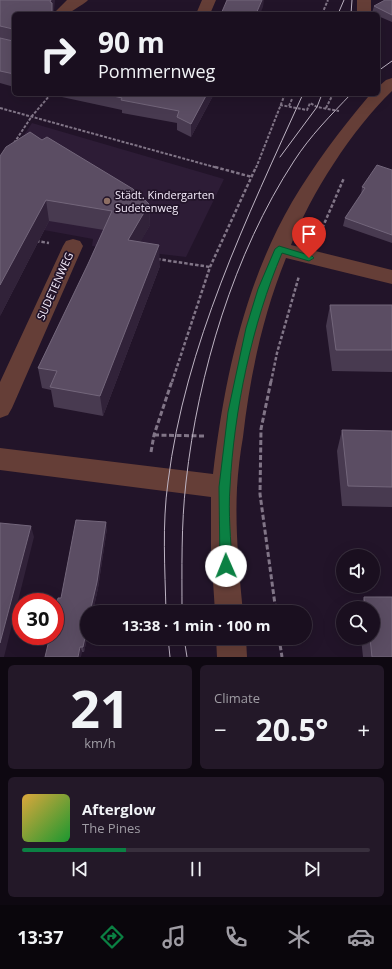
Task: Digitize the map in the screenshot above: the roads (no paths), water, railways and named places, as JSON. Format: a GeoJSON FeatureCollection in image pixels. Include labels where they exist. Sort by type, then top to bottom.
{"type":"FeatureCollection","features":[{"type":"Feature","properties":{"kind":"street"},"geometry":{"type":"LineString","coordinates":[[62,12],[72,3],[81,0]]}},
{"type":"Feature","properties":{"kind":"street"},"geometry":{"type":"LineString","coordinates":[[204,12],[210,0]]}},
{"type":"Feature","properties":{"kind":"street"},"geometry":{"type":"LineString","coordinates":[[364,0],[364,12]]}},
{"type":"Feature","properties":{"kind":"street"},"geometry":{"type":"LineString","coordinates":[[228,605],[226,582],[224,487],[231,425],[248,343],[262,289],[279,249],[304,199],[330,155],[376,96]]}},
{"type":"Feature","properties":{"kind":"street","name":"SUDETENWEG"},"geometry":{"type":"LineString","coordinates":[[0,408],[73,246]]}},
{"type":"Feature","properties":{"kind":"street"},"geometry":{"type":"LineString","coordinates":[[279,249],[309,258],[392,277]]}},
{"type":"Feature","properties":{"kind":"street"},"geometry":{"type":"LineString","coordinates":[[0,459],[224,487]]}},
{"type":"Feature","properties":{"kind":"street"},"geometry":{"type":"LineString","coordinates":[[231,645],[232,657]]}},
{"type":"Feature","properties":{"kind":"tram line"},"geometry":{"type":"LineString","coordinates":[[339,12],[344,0]]}},
{"type":"Feature","properties":{"kind":"tram line"},"geometry":{"type":"LineString","coordinates":[[351,12],[352,0]]}},
{"type":"Feature","properties":{"kind":"tram line"},"geometry":{"type":"LineString","coordinates":[[380,70],[392,61]]}},
{"type":"Feature","properties":{"kind":"tram line"},"geometry":{"type":"LineString","coordinates":[[166,605],[164,547],[166,498],[176,431],[188,381],[203,332],[240,235],[302,96]]}},
{"type":"Feature","properties":{"kind":"tram line"},"geometry":{"type":"LineString","coordinates":[[280,157],[317,107],[321,96]]}},
{"type":"Feature","properties":{"kind":"tram line"},"geometry":{"type":"LineString","coordinates":[[182,605],[184,498],[186,482],[200,399],[222,315],[237,274],[273,197],[294,161],[307,143],[349,96]]}},
{"type":"Feature","properties":{"kind":"tram line"},"geometry":{"type":"LineString","coordinates":[[169,645],[170,657]]}},
{"type":"Feature","properties":{"kind":"tram line"},"geometry":{"type":"LineString","coordinates":[[185,645],[187,657]]}},
{"type":"Feature","properties":{"kind":"place","name":"Städt. Kindergarten Sudetenweg"},"geometry":{"type":"Point","coordinates":[107,201]}}]}
